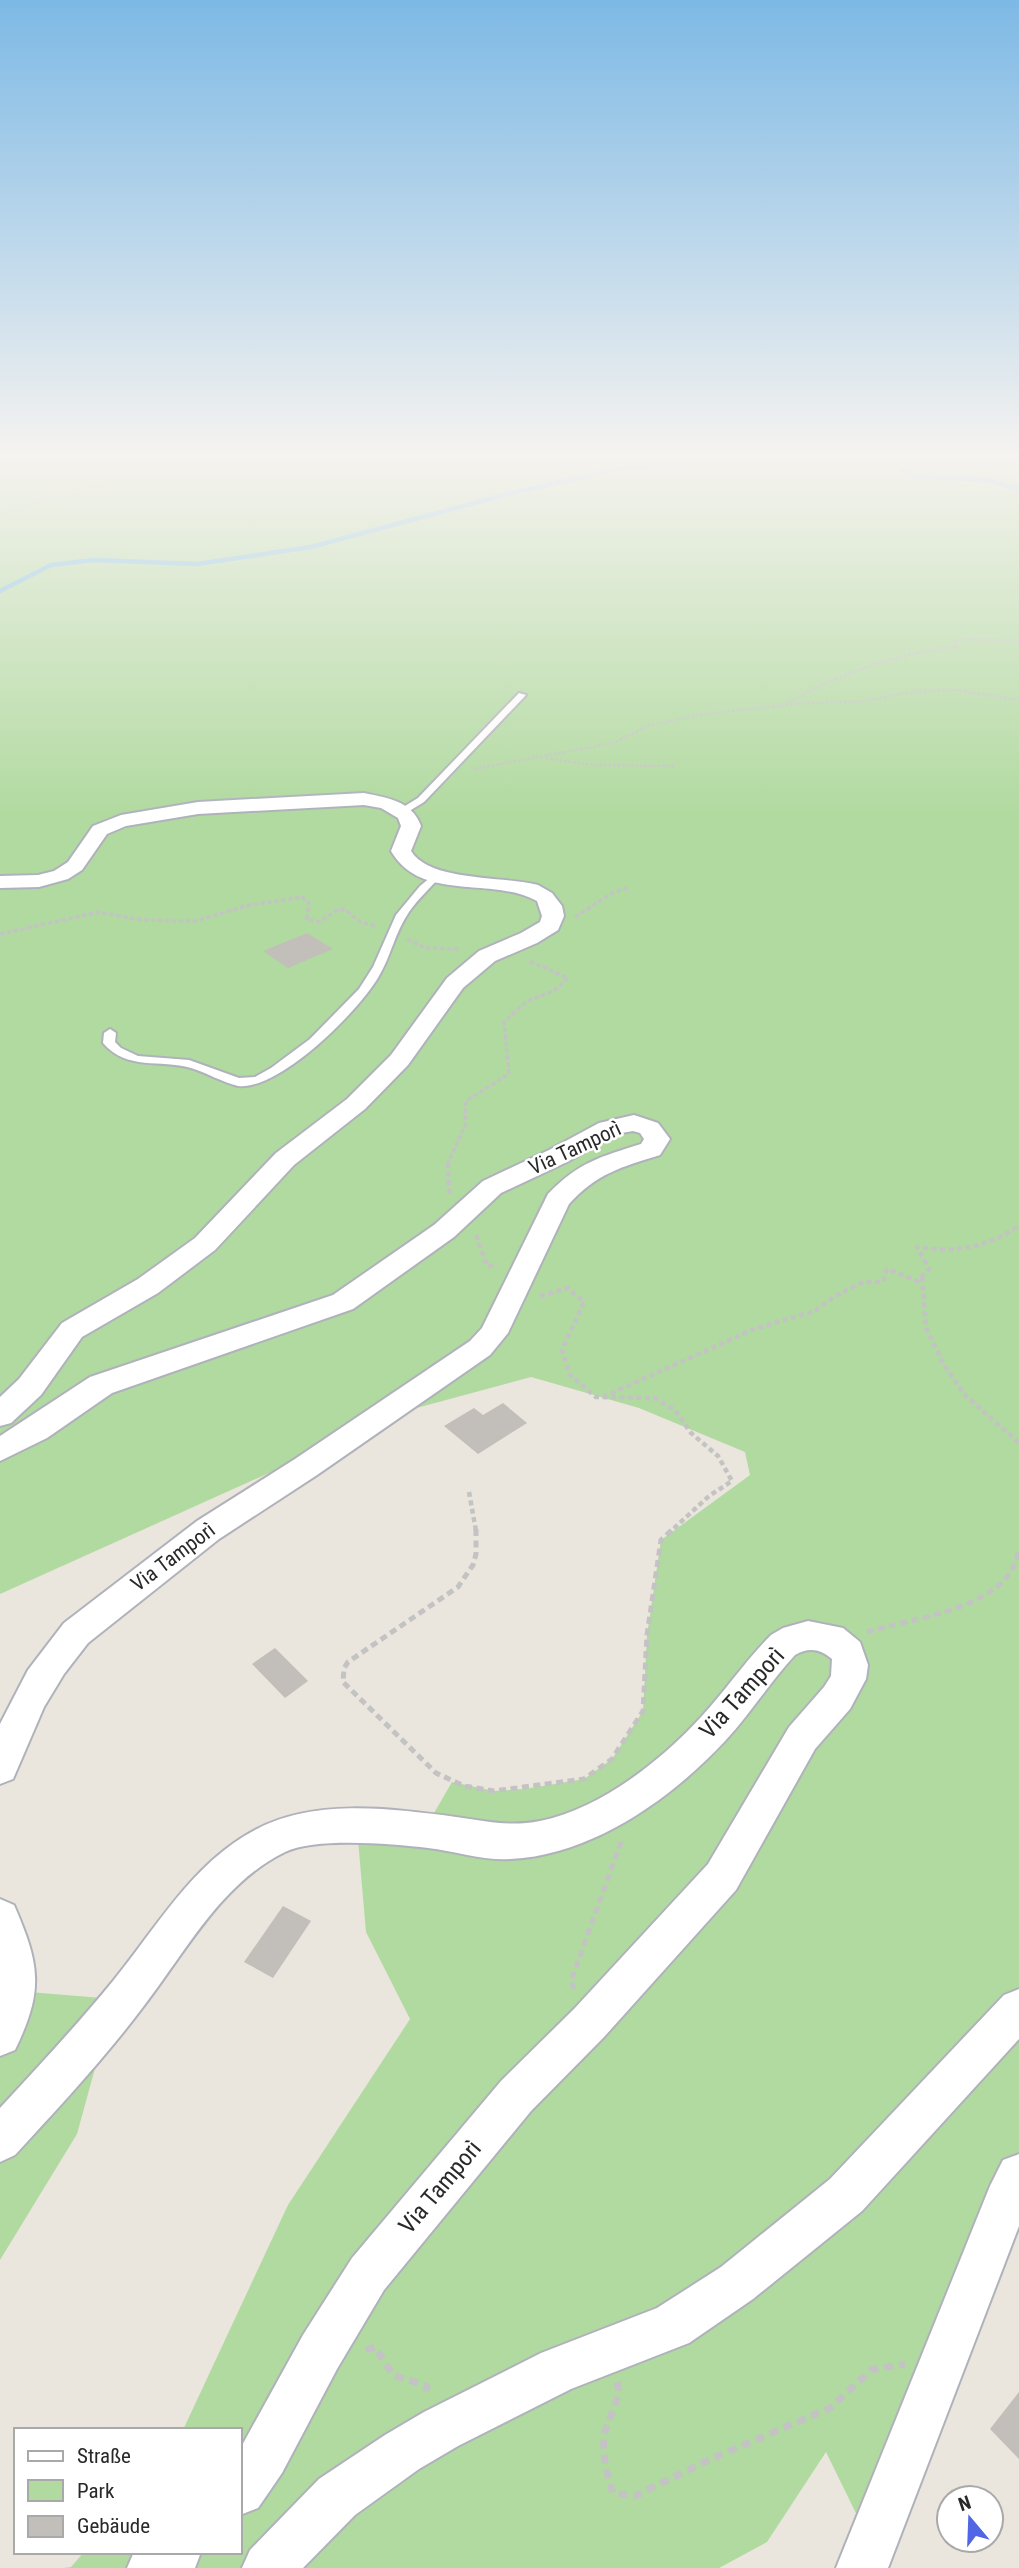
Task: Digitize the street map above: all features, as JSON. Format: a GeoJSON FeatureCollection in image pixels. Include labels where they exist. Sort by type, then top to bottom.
{"type":"FeatureCollection","features":[{"type":"Feature","properties":{"kind":"street"},"geometry":{"type":"LineString","coordinates":[[0,882],[39,881],[61,875],[75,866],[96,834],[106,826],[155,814],[225,806],[372,800],[403,811],[409,818],[411,826],[402,844],[402,856],[410,865],[436,876],[536,891],[551,906],[553,916],[551,923],[540,933],[480,960],[446,992],[400,1060],[356,1104],[285,1159],[205,1244],[148,1286],[72,1330],[30,1387],[0,1415]]}},
{"type":"Feature","properties":{"kind":"street","name":"Via Tamporì"},"geometry":{"type":"LineString","coordinates":[[0,1450],[45,1424],[101,1385],[343,1302],[417,1252],[492,1187],[558,1156],[608,1128],[635,1123],[655,1133],[657,1139],[651,1149],[596,1167],[574,1182],[557,1200],[499,1321],[480,1348],[306,1467],[208,1530],[76,1633],[38,1684],[0,1768]]}},
{"type":"Feature","properties":{"kind":"street","name":"Via Tamporì"},"geometry":{"type":"LineString","coordinates":[[0,2140],[93,2036],[212,1884],[231,1867],[275,1839],[313,1829],[357,1828],[520,1842],[573,1828],[621,1805],[688,1752],[711,1730],[783,1645],[808,1635],[831,1638],[848,1652],[851,1665],[844,1688],[802,1738],[722,1877],[589,2023],[516,2096],[368,2274],[320,2352],[265,2456],[242,2487]]}},
{"type":"Feature","properties":{"kind":"street"},"geometry":{"type":"LineString","coordinates":[[0,1919],[11,1946],[18,1977],[13,2008],[0,2035]]}},
{"type":"Feature","properties":{"kind":"street"},"geometry":{"type":"LineString","coordinates":[[268,2568],[337,2497],[365,2476],[441,2429],[558,2370],[672,2326],[737,2283],[846,2195],[1019,2009]]}},
{"type":"Feature","properties":{"kind":"street"},"geometry":{"type":"LineString","coordinates":[[862,2568],[1019,2175]]}},
{"type":"Feature","properties":{"kind":"street"},"geometry":{"type":"LineString","coordinates":[[153,2568],[173,2554]]}},
{"type":"Feature","properties":{"kind":"lane"},"geometry":{"type":"LineString","coordinates":[[403,811],[421,800],[522,695]]}},
{"type":"Feature","properties":{"kind":"lane"},"geometry":{"type":"LineString","coordinates":[[110,1033],[109,1043],[115,1050],[131,1058],[192,1065],[237,1082],[256,1082],[289,1062],[316,1039],[370,982],[383,960],[393,930],[414,898],[436,876]]}},
{"type":"Feature","properties":{"kind":"path"},"geometry":{"type":"LineString","coordinates":[[784,705],[817,685],[931,649],[957,647],[953,641],[964,638],[999,643],[1019,641]]}},
{"type":"Feature","properties":{"kind":"path"},"geometry":{"type":"LineString","coordinates":[[447,773],[613,743],[648,726],[698,715],[784,705],[858,702],[912,692],[955,690],[1019,700]]}},
{"type":"Feature","properties":{"kind":"path"},"geometry":{"type":"LineString","coordinates":[[542,757],[592,766],[674,766]]}},
{"type":"Feature","properties":{"kind":"path"},"geometry":{"type":"LineString","coordinates":[[551,923],[577,916],[614,892],[628,888]]}},
{"type":"Feature","properties":{"kind":"path"},"geometry":{"type":"LineString","coordinates":[[0,934],[52,925],[99,912],[141,920],[195,921],[246,906],[302,898],[309,903],[307,919],[318,922],[338,909],[346,910],[360,922],[393,930],[425,948],[465,948],[480,960],[523,959],[569,978],[555,990],[526,1002],[504,1022],[508,1040],[506,1054],[509,1074],[466,1101],[466,1127],[448,1156],[445,1168],[450,1198],[478,1212],[475,1239],[487,1266],[500,1265],[514,1256],[530,1255]]}},
{"type":"Feature","properties":{"kind":"path"},"geometry":{"type":"LineString","coordinates":[[602,1397],[754,1329],[815,1311],[835,1296],[863,1282],[883,1282],[887,1269],[917,1281],[929,1269],[918,1247],[941,1251],[977,1250],[1019,1226]]}},
{"type":"Feature","properties":{"kind":"path"},"geometry":{"type":"LineString","coordinates":[[922,1276],[926,1328],[944,1365],[964,1394],[1019,1443]]}},
{"type":"Feature","properties":{"kind":"path"},"geometry":{"type":"LineString","coordinates":[[469,1492],[477,1552],[472,1570],[458,1587],[348,1662],[344,1668],[343,1682],[436,1773],[452,1782],[494,1791],[584,1779],[612,1759],[643,1711],[647,1635],[661,1540],[709,1496],[732,1480],[718,1456],[691,1433],[675,1410],[654,1398],[596,1397],[570,1375],[562,1350],[584,1302],[568,1288],[542,1294],[522,1320],[499,1321]]}},
{"type":"Feature","properties":{"kind":"path"},"geometry":{"type":"LineString","coordinates":[[840,1643],[877,1628],[968,1603],[1000,1587],[1017,1560],[1019,1550]]}},
{"type":"Feature","properties":{"kind":"path"},"geometry":{"type":"LineString","coordinates":[[589,2023],[571,1981],[627,1827],[621,1805]]}},
{"type":"Feature","properties":{"kind":"path"},"geometry":{"type":"LineString","coordinates":[[320,2352],[348,2355],[375,2347],[393,2375],[427,2386],[419,2424],[441,2429]]}},
{"type":"Feature","properties":{"kind":"path"},"geometry":{"type":"LineString","coordinates":[[608,2351],[620,2390],[605,2423],[602,2456],[613,2493],[635,2496],[711,2459],[830,2407],[871,2370],[912,2362],[935,2380]]}},
{"type":"Feature","properties":{"kind":"green space"},"geometry":{"type":"Polygon","coordinates":[[[0,575],[1019,575],[1019,2176],[871,2544],[826,2452],[767,2542],[719,2568],[64,2568],[71,2567],[82,2554],[242,2554],[242,2428],[184,2428],[288,2205],[410,2019],[366,1932],[357,1828],[423,1832],[452,1782],[494,1791],[525,1789],[584,1779],[612,1759],[643,1711],[647,1635],[661,1540],[750,1475],[745,1452],[639,1408],[531,1377],[409,1410],[0,1594],[0,575]]]}},
{"type":"Feature","properties":{"kind":"green space"},"geometry":{"type":"Polygon","coordinates":[[[17,1991],[114,1999],[77,2134],[0,2260],[0,2035],[17,1991]]]}},
{"type":"Feature","properties":{"kind":"building"},"geometry":{"type":"Polygon","coordinates":[[[307,933],[333,949],[288,968],[263,951],[307,933]]]}},
{"type":"Feature","properties":{"kind":"building"},"geometry":{"type":"Polygon","coordinates":[[[503,1403],[527,1423],[478,1454],[444,1426],[474,1408],[483,1415],[503,1403]]]}},
{"type":"Feature","properties":{"kind":"building"},"geometry":{"type":"Polygon","coordinates":[[[275,1648],[308,1681],[285,1698],[252,1664],[275,1648]]]}},
{"type":"Feature","properties":{"kind":"building"},"geometry":{"type":"Polygon","coordinates":[[[283,1906],[311,1921],[273,1978],[244,1962],[283,1906]]]}},
{"type":"Feature","properties":{"kind":"building"},"geometry":{"type":"Polygon","coordinates":[[[1019,2392],[1019,2459],[990,2429],[1019,2392]]]}},
{"type":"Feature","properties":{"kind":"waterway"},"geometry":{"type":"LineString","coordinates":[[0,591],[32,575]]}}]}
